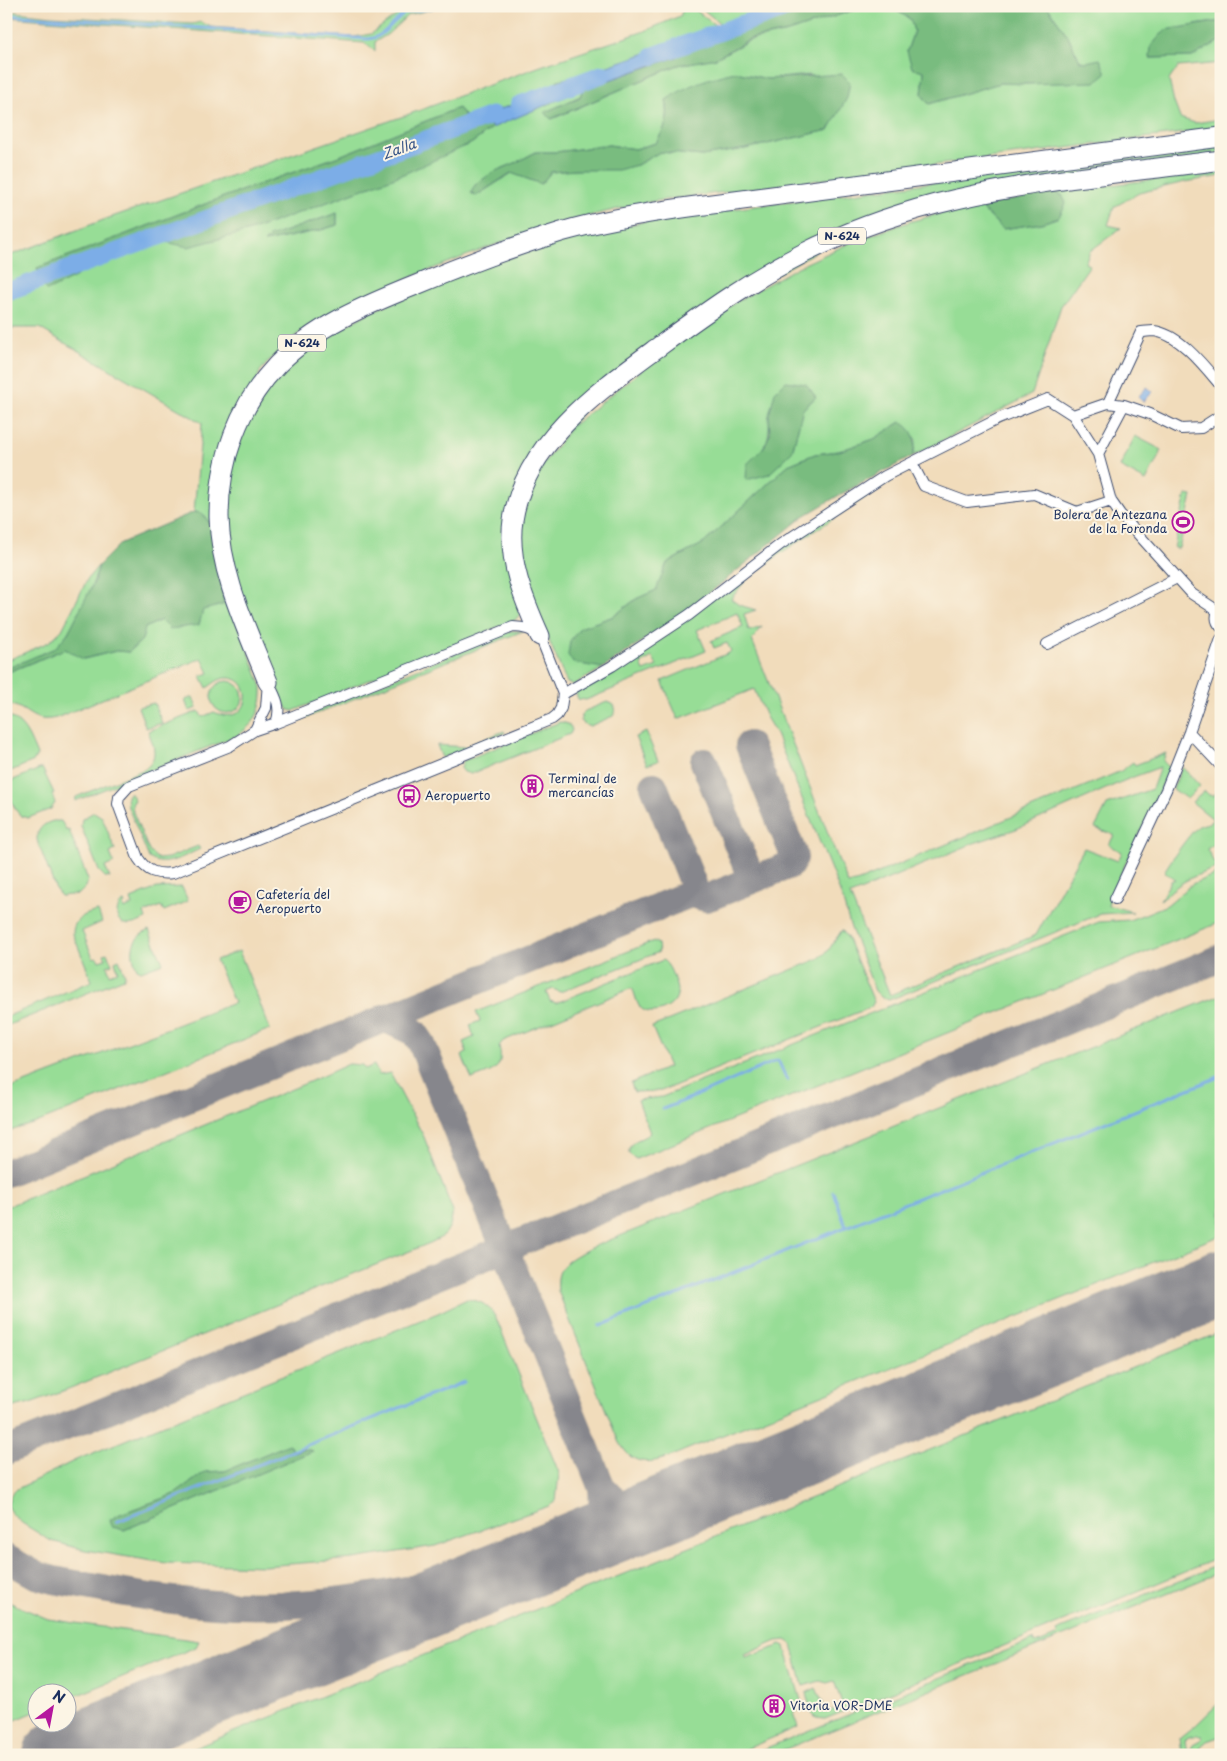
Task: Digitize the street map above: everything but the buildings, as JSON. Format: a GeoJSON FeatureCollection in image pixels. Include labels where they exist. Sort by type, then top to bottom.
{"type":"FeatureCollection","features":[{"type":"Feature","properties":{"kind":"highway","name":"N-624"},"geometry":{"type":"LineString","coordinates":[[268,682],[234,595],[222,549],[219,516],[224,463],[234,434],[263,382],[310,336],[329,325],[393,294],[501,253],[562,232],[622,218],[689,207],[1221,137]]}},
{"type":"Feature","properties":{"kind":"highway","name":"N-624"},"geometry":{"type":"LineString","coordinates":[[540,636],[521,588],[512,545],[513,520],[520,494],[534,465],[545,448],[572,416],[627,370],[705,312],[766,273],[845,234],[936,204],[986,193],[1044,184],[1221,160]]}},
{"type":"Feature","properties":{"kind":"street"},"geometry":{"type":"LineString","coordinates":[[1108,403],[1141,332],[1154,331],[1174,339],[1194,355],[1221,386]]}},
{"type":"Feature","properties":{"kind":"street"},"geometry":{"type":"LineString","coordinates":[[563,694],[612,666],[689,615],[781,544],[885,476],[998,419],[1048,399],[1073,415],[1098,454],[1111,501],[1120,514],[1192,594],[1219,610],[1217,622],[1221,627]]}},
{"type":"Feature","properties":{"kind":"street"},"geometry":{"type":"LineString","coordinates":[[1073,415],[1108,403],[1124,405],[1150,414],[1181,429],[1201,428],[1221,415]]}},
{"type":"Feature","properties":{"kind":"street"},"geometry":{"type":"LineString","coordinates":[[1098,454],[1124,405]]}},
{"type":"Feature","properties":{"kind":"street"},"geometry":{"type":"LineString","coordinates":[[912,463],[924,486],[967,502],[1034,494],[1077,512],[1111,501]]}},
{"type":"Feature","properties":{"kind":"street"},"geometry":{"type":"LineString","coordinates":[[1047,644],[1177,578]]}},
{"type":"Feature","properties":{"kind":"street"},"geometry":{"type":"LineString","coordinates":[[513,627],[521,627],[540,636],[563,694],[563,701],[557,715],[543,723],[173,873],[165,874],[150,871],[143,866],[138,858],[118,804],[118,797],[129,786],[230,746],[255,730],[513,627]]}},
{"type":"Feature","properties":{"kind":"street"},"geometry":{"type":"LineString","coordinates":[[1115,899],[1166,790],[1189,732],[1221,639]]}},
{"type":"Feature","properties":{"kind":"street"},"geometry":{"type":"LineString","coordinates":[[268,682],[277,698],[279,708],[279,716],[276,723]]}},
{"type":"Feature","properties":{"kind":"street"},"geometry":{"type":"LineString","coordinates":[[255,730],[266,708],[268,682]]}},
{"type":"Feature","properties":{"kind":"street"},"geometry":{"type":"LineString","coordinates":[[1189,732],[1221,766]]}},
{"type":"Feature","properties":{"kind":"green space"},"geometry":{"type":"Polygon","coordinates":[[[412,6],[436,6],[433,9],[408,15],[388,34],[375,42],[375,51],[364,43],[6,17],[6,11],[52,16],[192,24],[201,22],[211,27],[354,37],[371,34],[412,6]]]}},
{"type":"Feature","properties":{"kind":"green space"},"geometry":{"type":"Polygon","coordinates":[[[685,6],[690,6],[719,28],[588,74],[558,80],[539,96],[468,120],[458,108],[342,155],[221,198],[37,268],[75,277],[100,259],[157,240],[171,243],[250,231],[472,143],[492,128],[583,89],[580,96],[546,112],[552,119],[678,65],[716,58],[750,40],[788,32],[866,6],[884,6],[910,19],[914,31],[907,51],[924,71],[922,95],[929,104],[1000,83],[1058,82],[1086,62],[1080,61],[1068,36],[1047,6],[1221,6],[1221,21],[1194,25],[1150,58],[1192,57],[1221,40],[1221,63],[1178,67],[1169,80],[1180,118],[1195,123],[1221,119],[1221,128],[648,202],[563,222],[497,244],[419,274],[350,304],[313,323],[287,342],[260,371],[210,523],[202,513],[194,512],[202,423],[39,328],[10,328],[6,330],[6,257],[106,219],[645,31],[680,16],[685,6]],[[735,72],[666,100],[666,123],[656,143],[635,149],[609,145],[556,152],[536,152],[515,163],[476,196],[512,173],[541,184],[551,172],[637,165],[660,152],[702,156],[745,149],[829,130],[837,115],[810,75],[768,79],[735,72]],[[337,213],[270,237],[265,242],[337,225],[337,213]]]}},
{"type":"Feature","properties":{"kind":"green space"},"geometry":{"type":"Polygon","coordinates":[[[699,6],[776,6],[723,26],[699,6]]]}},
{"type":"Feature","properties":{"kind":"green space"},"geometry":{"type":"Polygon","coordinates":[[[776,6],[866,6],[788,32],[750,39],[716,58],[678,65],[551,119],[545,112],[580,97],[583,89],[677,57],[673,44],[776,6]]]}},
{"type":"Feature","properties":{"kind":"green space"},"geometry":{"type":"Polygon","coordinates":[[[884,6],[1047,6],[1068,36],[1080,61],[1086,62],[1100,59],[1106,73],[1095,82],[1000,83],[929,104],[922,95],[924,71],[912,68],[907,51],[914,31],[910,19],[884,6]]]}},
{"type":"Feature","properties":{"kind":"green space"},"geometry":{"type":"Polygon","coordinates":[[[1221,21],[1221,40],[1192,57],[1150,58],[1151,46],[1165,30],[1221,21]]]}},
{"type":"Feature","properties":{"kind":"green space"},"geometry":{"type":"Polygon","coordinates":[[[735,72],[768,79],[842,74],[850,82],[847,98],[829,130],[745,149],[702,156],[660,152],[637,165],[618,170],[551,172],[541,184],[511,173],[476,196],[471,193],[475,185],[493,172],[536,152],[556,152],[609,145],[635,149],[656,143],[666,123],[666,100],[699,82],[735,72]]]}},
{"type":"Feature","properties":{"kind":"green space"},"geometry":{"type":"Polygon","coordinates":[[[578,76],[580,83],[579,91],[546,105],[539,96],[558,80],[578,76]]]}},
{"type":"Feature","properties":{"kind":"green space"},"geometry":{"type":"Polygon","coordinates":[[[458,108],[468,120],[479,128],[490,125],[492,128],[472,143],[406,173],[250,231],[188,247],[157,240],[100,259],[75,277],[47,291],[41,282],[37,268],[221,198],[342,155],[458,108]]]}},
{"type":"Feature","properties":{"kind":"green space"},"geometry":{"type":"Polygon","coordinates":[[[1221,144],[1221,153],[881,213],[625,364],[514,491],[524,610],[515,620],[293,711],[289,710],[284,704],[238,585],[226,526],[232,462],[254,408],[275,379],[304,350],[370,312],[481,267],[568,239],[651,220],[1221,144]]]}},
{"type":"Feature","properties":{"kind":"green space"},"geometry":{"type":"Polygon","coordinates":[[[1221,171],[1221,176],[1139,193],[1114,207],[1108,225],[1121,228],[1090,251],[1085,263],[1090,265],[1061,306],[1032,394],[913,456],[916,440],[901,422],[874,439],[839,451],[815,454],[788,465],[704,543],[667,563],[657,590],[636,599],[614,616],[580,628],[603,668],[573,685],[567,683],[537,612],[522,565],[519,532],[529,491],[540,468],[572,426],[653,361],[736,302],[798,267],[854,241],[912,221],[958,209],[979,206],[1003,229],[1041,223],[1059,217],[1062,195],[1055,192],[1221,171]],[[816,397],[769,415],[769,432],[766,443],[747,464],[792,452],[803,409],[816,397]]]}},
{"type":"Feature","properties":{"kind":"green space"},"geometry":{"type":"Polygon","coordinates":[[[1055,192],[1062,195],[1066,203],[1059,217],[1042,223],[1003,229],[979,206],[1055,192]]]}},
{"type":"Feature","properties":{"kind":"green space"},"geometry":{"type":"Polygon","coordinates":[[[337,213],[337,225],[264,242],[269,237],[337,213]]]}},
{"type":"Feature","properties":{"kind":"green space"},"geometry":{"type":"Polygon","coordinates":[[[786,381],[806,384],[816,397],[803,409],[792,452],[769,474],[746,480],[747,464],[764,447],[770,434],[769,415],[775,392],[786,381]]]}},
{"type":"Feature","properties":{"kind":"green space"},"geometry":{"type":"Polygon","coordinates":[[[901,422],[910,429],[914,437],[913,456],[804,516],[691,608],[603,668],[573,663],[568,655],[570,641],[580,628],[614,616],[636,599],[656,590],[667,563],[704,543],[788,465],[815,454],[839,451],[874,439],[901,422]]]}},
{"type":"Feature","properties":{"kind":"green space"},"geometry":{"type":"Polygon","coordinates":[[[1135,436],[1162,450],[1146,481],[1120,467],[1135,436]]]}},
{"type":"Feature","properties":{"kind":"green space"},"geometry":{"type":"Polygon","coordinates":[[[899,470],[902,473],[778,555],[745,581],[731,599],[739,605],[756,610],[744,614],[749,631],[762,627],[752,640],[848,884],[1121,771],[1133,762],[1135,765],[1166,753],[1163,761],[1170,768],[1110,897],[1108,906],[1133,912],[1100,914],[889,1000],[881,997],[875,991],[851,928],[840,892],[775,732],[766,717],[754,689],[678,719],[662,681],[729,653],[731,651],[727,643],[714,648],[711,641],[743,627],[737,613],[697,630],[706,651],[586,700],[578,699],[575,691],[778,550],[899,470]],[[652,657],[641,664],[644,671],[657,666],[652,657]],[[1160,767],[1128,779],[1016,829],[974,843],[850,895],[890,995],[1036,935],[1084,848],[1118,861],[1122,852],[1109,845],[1114,835],[1095,828],[1107,805],[1152,789],[1160,767]]]}},
{"type":"Feature","properties":{"kind":"green space","name":"Bolera de Antezana de la Foronda"},"geometry":{"type":"Polygon","coordinates":[[[1186,495],[1192,496],[1179,548],[1174,548],[1186,495]]]}},
{"type":"Feature","properties":{"kind":"green space"},"geometry":{"type":"Polygon","coordinates":[[[194,512],[202,513],[214,528],[225,589],[223,605],[203,610],[199,625],[170,629],[161,620],[145,628],[142,640],[129,652],[116,651],[83,659],[65,649],[6,673],[6,669],[55,648],[68,633],[95,580],[99,565],[121,543],[194,512]]]}},
{"type":"Feature","properties":{"kind":"green space"},"geometry":{"type":"Polygon","coordinates":[[[99,565],[82,609],[69,631],[56,647],[6,669],[6,661],[49,642],[62,630],[88,578],[99,565]]]}},
{"type":"Feature","properties":{"kind":"green space"},"geometry":{"type":"Polygon","coordinates":[[[225,589],[262,687],[261,702],[253,721],[243,732],[236,736],[75,801],[76,797],[145,769],[154,756],[148,731],[199,711],[202,717],[214,712],[226,715],[236,714],[246,701],[243,685],[237,680],[224,678],[207,688],[201,676],[209,673],[202,658],[56,718],[41,719],[20,708],[6,704],[6,673],[65,649],[84,659],[116,651],[129,652],[142,640],[145,628],[158,621],[206,608],[220,597],[225,589]]]}},
{"type":"Feature","properties":{"kind":"green space"},"geometry":{"type":"Polygon","coordinates":[[[511,631],[523,631],[283,727],[282,724],[511,631]]]}},
{"type":"Feature","properties":{"kind":"green space"},"geometry":{"type":"Polygon","coordinates":[[[227,681],[233,682],[238,686],[242,691],[242,703],[238,708],[233,712],[227,713],[221,712],[216,708],[212,703],[211,697],[212,691],[216,686],[221,682],[227,681]]]}},
{"type":"Feature","properties":{"kind":"green space"},"geometry":{"type":"Polygon","coordinates":[[[193,697],[197,708],[189,711],[185,700],[193,697]]]}},
{"type":"Feature","properties":{"kind":"green space"},"geometry":{"type":"Polygon","coordinates":[[[607,702],[615,706],[613,716],[590,726],[581,721],[581,715],[585,711],[607,702]]]}},
{"type":"Feature","properties":{"kind":"green space"},"geometry":{"type":"Polygon","coordinates":[[[154,703],[162,723],[146,728],[138,707],[154,703]]]}},
{"type":"Feature","properties":{"kind":"green space"},"geometry":{"type":"Polygon","coordinates":[[[6,717],[15,720],[24,728],[37,755],[34,761],[6,773],[6,717]]]}},
{"type":"Feature","properties":{"kind":"green space"},"geometry":{"type":"Polygon","coordinates":[[[560,722],[570,726],[572,730],[570,734],[471,774],[464,772],[461,768],[463,761],[560,722]]]}},
{"type":"Feature","properties":{"kind":"green space"},"geometry":{"type":"Polygon","coordinates":[[[504,731],[505,733],[442,758],[437,745],[465,747],[504,731]]]}},
{"type":"Feature","properties":{"kind":"green space"},"geometry":{"type":"Polygon","coordinates":[[[646,732],[658,761],[647,765],[635,737],[646,732]]]}},
{"type":"Feature","properties":{"kind":"green space"},"geometry":{"type":"Polygon","coordinates":[[[1182,767],[1200,786],[1187,799],[1173,789],[1182,767]]]}},
{"type":"Feature","properties":{"kind":"green space"},"geometry":{"type":"Polygon","coordinates":[[[42,768],[54,793],[52,794],[55,803],[51,809],[28,818],[23,817],[13,804],[6,783],[42,768]]]}},
{"type":"Feature","properties":{"kind":"green space"},"geometry":{"type":"Polygon","coordinates":[[[1205,791],[1213,796],[1217,792],[1221,796],[1221,840],[1207,849],[1214,863],[1221,860],[1221,866],[1186,880],[1160,900],[1171,881],[1175,879],[1164,872],[1170,862],[1195,829],[1213,819],[1192,802],[1205,791]]]}},
{"type":"Feature","properties":{"kind":"green space"},"geometry":{"type":"Polygon","coordinates":[[[130,792],[135,800],[132,804],[133,812],[149,851],[158,859],[168,858],[198,846],[200,849],[168,862],[155,861],[149,858],[128,807],[127,796],[130,792]]]}},
{"type":"Feature","properties":{"kind":"green space"},"geometry":{"type":"Polygon","coordinates":[[[94,812],[102,817],[115,850],[110,853],[114,863],[105,867],[110,878],[105,877],[99,871],[81,826],[82,819],[94,812]]]}},
{"type":"Feature","properties":{"kind":"green space"},"geometry":{"type":"Polygon","coordinates":[[[53,821],[61,821],[67,831],[69,830],[88,880],[86,887],[79,894],[61,896],[56,890],[37,840],[41,828],[53,821]]]}},
{"type":"Feature","properties":{"kind":"green space"},"geometry":{"type":"Polygon","coordinates":[[[1221,872],[1221,922],[636,1159],[629,1154],[629,1149],[633,1143],[650,1133],[638,1100],[662,1097],[1099,922],[1129,920],[1145,914],[1167,905],[1192,884],[1221,872]]]}},
{"type":"Feature","properties":{"kind":"green space"},"geometry":{"type":"Polygon","coordinates":[[[182,887],[188,901],[164,911],[161,906],[144,913],[146,919],[130,925],[123,923],[117,916],[120,904],[124,902],[124,909],[133,905],[131,899],[157,888],[182,887]]]}},
{"type":"Feature","properties":{"kind":"green space"},"geometry":{"type":"Polygon","coordinates":[[[98,911],[102,922],[82,931],[93,958],[97,957],[99,961],[106,959],[104,954],[107,953],[112,964],[107,966],[110,974],[118,971],[115,961],[119,959],[125,975],[124,978],[6,1026],[6,1017],[92,981],[73,934],[75,925],[80,918],[98,911]]]}},
{"type":"Feature","properties":{"kind":"green space"},"geometry":{"type":"Polygon","coordinates":[[[149,930],[163,963],[141,971],[137,969],[133,957],[133,946],[138,938],[149,930]]]}},
{"type":"Feature","properties":{"kind":"green space"},"geometry":{"type":"Polygon","coordinates":[[[842,930],[847,937],[874,1002],[871,1007],[661,1091],[634,1092],[631,1083],[669,1067],[652,1027],[818,959],[828,951],[842,930]]]}},
{"type":"Feature","properties":{"kind":"green space"},"geometry":{"type":"Polygon","coordinates":[[[654,941],[658,944],[659,952],[560,992],[553,989],[546,992],[550,1001],[556,1003],[663,960],[670,969],[677,988],[675,1000],[666,1008],[654,1012],[643,1010],[638,1004],[632,988],[503,1041],[499,1046],[500,1061],[495,1069],[472,1079],[462,1056],[467,1052],[463,1042],[474,1037],[470,1025],[480,1021],[476,1012],[654,941]]]}},
{"type":"Feature","properties":{"kind":"green space"},"geometry":{"type":"Polygon","coordinates":[[[239,951],[270,1029],[36,1123],[6,1132],[6,1090],[234,1003],[216,960],[239,951]]]}},
{"type":"Feature","properties":{"kind":"green space"},"geometry":{"type":"Polygon","coordinates":[[[1221,995],[1221,1235],[667,1458],[651,1461],[637,1460],[629,1455],[619,1443],[558,1291],[561,1269],[570,1260],[590,1248],[1221,995]]]}},
{"type":"Feature","properties":{"kind":"green space"},"geometry":{"type":"Polygon","coordinates":[[[349,1064],[362,1065],[365,1069],[374,1065],[379,1075],[390,1073],[424,1137],[453,1212],[450,1226],[444,1236],[68,1389],[30,1403],[6,1409],[6,1207],[349,1064]]]}},
{"type":"Feature","properties":{"kind":"green space"},"geometry":{"type":"Polygon","coordinates":[[[467,1299],[484,1304],[496,1318],[559,1473],[556,1501],[549,1506],[435,1546],[353,1559],[264,1566],[166,1563],[85,1550],[51,1541],[22,1523],[11,1513],[8,1505],[10,1496],[17,1489],[76,1460],[438,1313],[467,1299]],[[289,1445],[225,1471],[205,1472],[175,1494],[120,1514],[124,1530],[312,1451],[304,1449],[294,1452],[289,1445]]]}},
{"type":"Feature","properties":{"kind":"green space"},"geometry":{"type":"Polygon","coordinates":[[[1221,1332],[1221,1557],[825,1719],[816,1718],[812,1714],[806,1693],[816,1688],[827,1712],[843,1706],[834,1681],[827,1683],[820,1681],[803,1686],[792,1644],[786,1640],[777,1641],[745,1655],[746,1658],[781,1645],[785,1647],[803,1707],[793,1713],[798,1727],[732,1755],[177,1755],[1221,1332]]]}},
{"type":"Feature","properties":{"kind":"green space"},"geometry":{"type":"Polygon","coordinates":[[[289,1444],[294,1452],[304,1449],[313,1451],[124,1530],[112,1527],[110,1520],[120,1514],[175,1494],[205,1472],[225,1471],[289,1444]]]}},
{"type":"Feature","properties":{"kind":"green space"},"geometry":{"type":"Polygon","coordinates":[[[1221,1564],[1221,1572],[771,1755],[749,1755],[1033,1640],[1036,1644],[1058,1635],[1056,1631],[1221,1564]]]}},
{"type":"Feature","properties":{"kind":"green space"},"geometry":{"type":"Polygon","coordinates":[[[6,1601],[48,1619],[199,1641],[196,1647],[78,1695],[78,1684],[28,1684],[28,1715],[6,1724],[6,1601]]]}},
{"type":"Feature","properties":{"kind":"green space"},"geometry":{"type":"Polygon","coordinates":[[[1221,1701],[1221,1736],[1207,1741],[1201,1746],[1200,1755],[1192,1755],[1191,1749],[1193,1744],[1202,1739],[1202,1736],[1188,1736],[1185,1740],[1187,1755],[1182,1755],[1180,1738],[1221,1701]]]}},
{"type":"Feature","properties":{"kind":"water"},"geometry":{"type":"Polygon","coordinates":[[[673,44],[677,56],[579,91],[580,83],[578,76],[673,44]]]}},
{"type":"Feature","properties":{"kind":"water"},"geometry":{"type":"Polygon","coordinates":[[[539,96],[546,105],[492,128],[490,125],[480,128],[468,120],[539,96]]]}},
{"type":"Feature","properties":{"kind":"water"},"geometry":{"type":"Polygon","coordinates":[[[1147,387],[1153,392],[1143,402],[1138,397],[1147,387]]]}},
{"type":"Feature","properties":{"kind":"waterway"},"geometry":{"type":"LineString","coordinates":[[6,15],[368,39],[379,36],[399,17],[413,11],[431,8],[432,6]]}},
{"type":"Feature","properties":{"kind":"waterway","name":"Zalla"},"geometry":{"type":"LineString","coordinates":[[653,56],[792,6]]}},
{"type":"Feature","properties":{"kind":"waterway","name":"Zalla"},"geometry":{"type":"LineString","coordinates":[[519,105],[603,74]]}},
{"type":"Feature","properties":{"kind":"waterway","name":"Zalla"},"geometry":{"type":"LineString","coordinates":[[6,292],[493,115]]}},
{"type":"Feature","properties":{"kind":"waterway"},"geometry":{"type":"LineString","coordinates":[[663,1109],[778,1060],[787,1080]]}},
{"type":"Feature","properties":{"kind":"waterway"},"geometry":{"type":"LineString","coordinates":[[600,1326],[1221,1076]]}},
{"type":"Feature","properties":{"kind":"waterway"},"geometry":{"type":"LineString","coordinates":[[833,1192],[846,1227]]}},
{"type":"Feature","properties":{"kind":"waterway"},"geometry":{"type":"LineString","coordinates":[[116,1522],[464,1382]]}},
{"type":"Feature","properties":{"kind":"taxiway"},"geometry":{"type":"LineString","coordinates":[[6,1173],[690,894],[706,898],[790,865],[794,858],[793,853],[749,745]]}},
{"type":"Feature","properties":{"kind":"taxiway"},"geometry":{"type":"LineString","coordinates":[[704,762],[748,870],[749,875],[745,883]]}},
{"type":"Feature","properties":{"kind":"taxiway"},"geometry":{"type":"LineString","coordinates":[[654,786],[693,884],[690,894]]}},
{"type":"Feature","properties":{"kind":"taxiway"},"geometry":{"type":"LineString","coordinates":[[6,1451],[1221,958]]}},
{"type":"Feature","properties":{"kind":"taxiway"},"geometry":{"type":"LineString","coordinates":[[6,1558],[36,1575],[54,1580],[143,1596],[211,1604],[308,1604],[382,1595],[455,1580],[556,1552],[577,1543],[594,1528],[602,1510],[602,1488],[421,1042],[414,1032],[384,1018]]}},
{"type":"Feature","properties":{"kind":"taxiway"},"geometry":{"type":"LineString","coordinates":[[602,1488],[619,1504],[635,1511],[653,1510],[676,1504]]}},
{"type":"Feature","properties":{"kind":"runway"},"geometry":{"type":"LineString","coordinates":[[57,1755],[1221,1283]]}},
{"type":"Feature","properties":{"kind":"place","name":"Bolera de Antezana de la Foronda"},"geometry":{"type":"Point","coordinates":[1183,522]}},
{"type":"Feature","properties":{"kind":"place","name":"Terminal de mercancías"},"geometry":{"type":"Point","coordinates":[532,786]}},
{"type":"Feature","properties":{"kind":"place","name":"Aeropuerto"},"geometry":{"type":"Point","coordinates":[409,796]}},
{"type":"Feature","properties":{"kind":"place","name":"Cafetería del Aeropuerto"},"geometry":{"type":"Point","coordinates":[240,902]}},
{"type":"Feature","properties":{"kind":"place","name":"Vitoria VOR-DME"},"geometry":{"type":"Point","coordinates":[774,1706]}}]}
